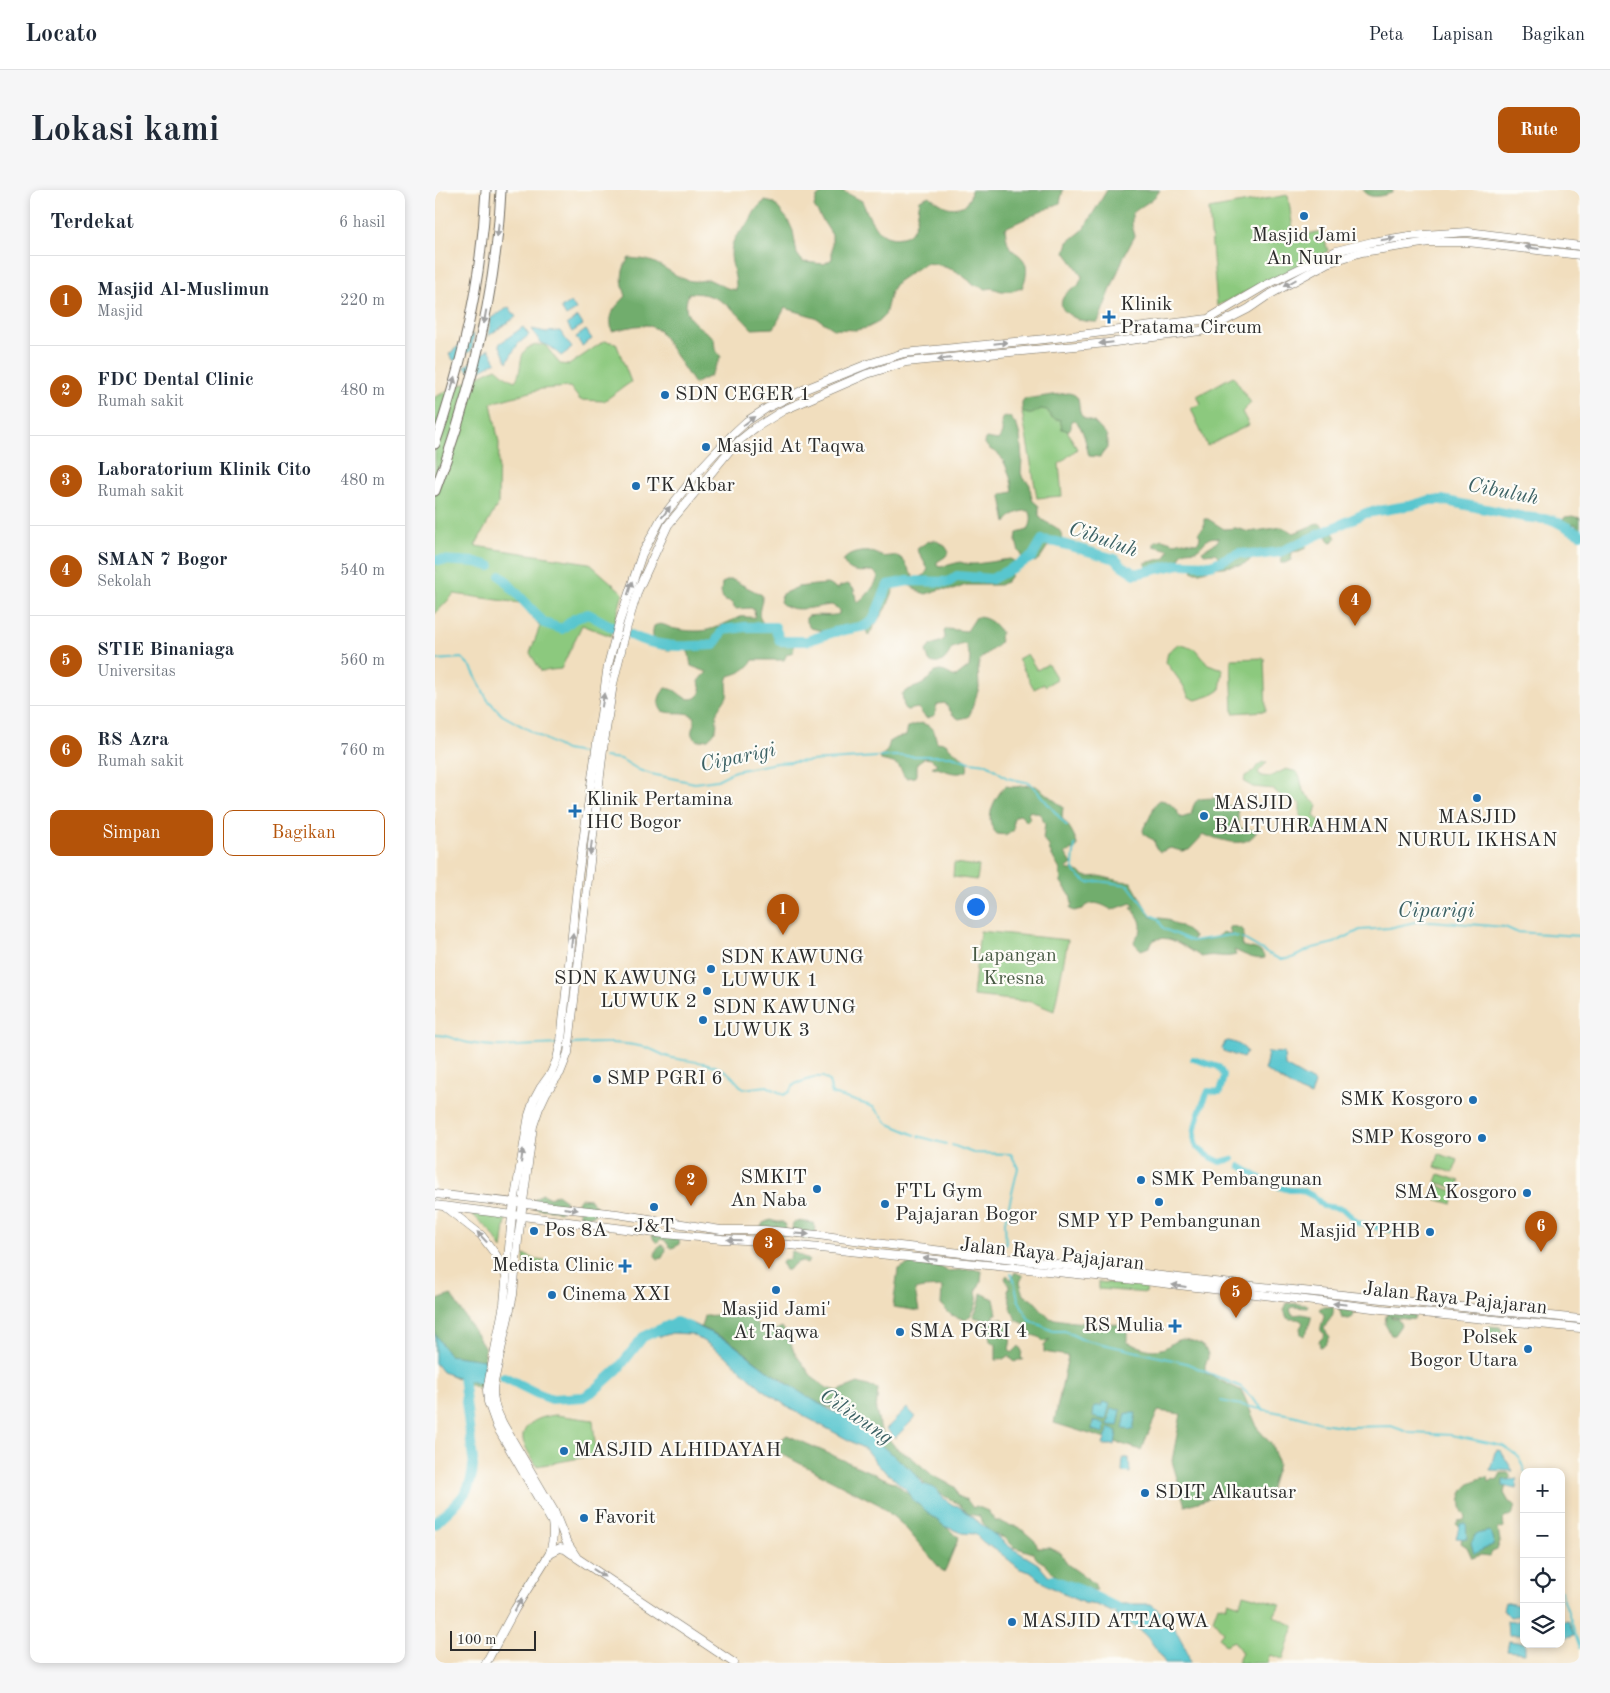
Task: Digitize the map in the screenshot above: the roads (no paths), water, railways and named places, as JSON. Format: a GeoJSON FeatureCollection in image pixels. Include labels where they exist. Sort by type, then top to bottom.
{"type":"FeatureCollection","features":[{"type":"Feature","properties":{"kind":"highway"},"geometry":{"type":"LineString","coordinates":[[435,444],[469,325],[478,268],[486,190]]}},
{"type":"Feature","properties":{"kind":"highway"},"geometry":{"type":"LineString","coordinates":[[435,490],[472,378],[484,327],[493,269],[501,190]]}},
{"type":"Feature","properties":{"kind":"main road"},"geometry":{"type":"LineString","coordinates":[[496,1358],[513,1295],[521,1216],[519,1204],[529,1115],[541,1086],[551,1072],[563,1044],[600,746],[613,684],[616,649],[642,554],[661,519],[702,467],[733,434],[767,408],[803,390],[868,364],[912,352],[1064,337],[1208,319],[1264,286],[1336,255],[1392,238],[1468,232],[1580,246]]}},
{"type":"Feature","properties":{"kind":"main road"},"geometry":{"type":"LineString","coordinates":[[1513,246],[1514,237]]}},
{"type":"Feature","properties":{"kind":"main road"},"geometry":{"type":"LineString","coordinates":[[626,615],[668,525],[740,440],[784,410],[867,374],[906,362],[1107,343],[1209,329],[1248,309],[1336,255],[1429,242],[1480,242],[1580,255]]}},
{"type":"Feature","properties":{"kind":"main road"},"geometry":{"type":"LineString","coordinates":[[486,1663],[515,1609],[550,1553],[553,1538],[552,1522],[500,1426],[491,1383],[504,1304],[512,1215],[519,1204],[533,1126],[539,1108],[546,1093],[560,1073],[568,1053],[563,1044]]}},
{"type":"Feature","properties":{"kind":"main road"},"geometry":{"type":"LineString","coordinates":[[551,1072],[560,1073]]}},
{"type":"Feature","properties":{"kind":"main road","name":"Jalan Raya Pajajaran"},"geometry":{"type":"LineString","coordinates":[[435,1194],[617,1214],[721,1230],[765,1230],[818,1235],[891,1245],[1267,1287],[1580,1319]]}},
{"type":"Feature","properties":{"kind":"main road","name":"Jalan Raya Pajajaran"},"geometry":{"type":"LineString","coordinates":[[435,1205],[664,1234],[767,1241],[780,1244],[1580,1328]]}},
{"type":"Feature","properties":{"kind":"main road"},"geometry":{"type":"LineString","coordinates":[[445,1207],[481,1235],[496,1255],[507,1278]]}},
{"type":"Feature","properties":{"kind":"main road"},"geometry":{"type":"LineString","coordinates":[[1267,1287],[1267,1296]]}},
{"type":"Feature","properties":{"kind":"main road"},"geometry":{"type":"LineString","coordinates":[[500,1426],[554,1512],[566,1541],[577,1558]]}},
{"type":"Feature","properties":{"kind":"main road"},"geometry":{"type":"LineString","coordinates":[[550,1553],[563,1548],[734,1663]]}},
{"type":"Feature","properties":{"kind":"water"},"geometry":{"type":"Polygon","coordinates":[[[571,302],[576,310],[566,316],[561,308],[571,302]]]}},
{"type":"Feature","properties":{"kind":"water"},"geometry":{"type":"Polygon","coordinates":[[[509,307],[516,317],[488,336],[491,318],[509,307]]]}},
{"type":"Feature","properties":{"kind":"water"},"geometry":{"type":"Polygon","coordinates":[[[578,317],[583,325],[572,332],[567,324],[578,317]]]}},
{"type":"Feature","properties":{"kind":"water"},"geometry":{"type":"Polygon","coordinates":[[[523,327],[529,335],[518,344],[507,362],[499,344],[523,327]]]}},
{"type":"Feature","properties":{"kind":"water"},"geometry":{"type":"Polygon","coordinates":[[[532,329],[546,332],[560,331],[572,348],[561,356],[551,347],[540,342],[532,329]]]}},
{"type":"Feature","properties":{"kind":"water"},"geometry":{"type":"Polygon","coordinates":[[[586,330],[592,339],[582,346],[576,337],[586,330]]]}},
{"type":"Feature","properties":{"kind":"water"},"geometry":{"type":"Polygon","coordinates":[[[474,334],[472,350],[454,361],[449,354],[474,334]]]}},
{"type":"Feature","properties":{"kind":"water"},"geometry":{"type":"Polygon","coordinates":[[[489,349],[496,362],[473,374],[464,367],[489,349]]]}},
{"type":"Feature","properties":{"kind":"water"},"geometry":{"type":"Polygon","coordinates":[[[1225,1042],[1239,1044],[1247,1051],[1243,1058],[1223,1051],[1225,1042]]]}},
{"type":"Feature","properties":{"kind":"water"},"geometry":{"type":"Polygon","coordinates":[[[1268,1052],[1284,1053],[1285,1066],[1315,1083],[1311,1096],[1299,1091],[1265,1070],[1268,1052]]]}},
{"type":"Feature","properties":{"kind":"water"},"geometry":{"type":"Polygon","coordinates":[[[681,1322],[691,1323],[730,1342],[803,1394],[832,1411],[846,1416],[870,1431],[877,1442],[914,1472],[923,1484],[935,1488],[943,1498],[958,1506],[1010,1547],[1038,1564],[1048,1576],[1079,1591],[1095,1594],[1114,1604],[1151,1604],[1171,1621],[1187,1651],[1190,1663],[1165,1663],[1155,1647],[1140,1630],[1116,1616],[1114,1605],[1114,1613],[1097,1605],[1084,1603],[1070,1597],[1047,1585],[1030,1572],[1020,1569],[975,1534],[962,1533],[944,1526],[912,1499],[906,1489],[879,1466],[865,1449],[793,1410],[767,1393],[727,1357],[708,1344],[691,1334],[672,1333],[660,1337],[655,1329],[681,1322]]]}},
{"type":"Feature","properties":{"kind":"water"},"geometry":{"type":"Polygon","coordinates":[[[435,1334],[449,1355],[484,1360],[482,1385],[442,1372],[435,1363],[435,1334]]]}},
{"type":"Feature","properties":{"kind":"water"},"geometry":{"type":"Polygon","coordinates":[[[1103,1402],[1110,1404],[1106,1420],[1093,1417],[1094,1406],[1101,1406],[1103,1402]]]}},
{"type":"Feature","properties":{"kind":"water"},"geometry":{"type":"Polygon","coordinates":[[[907,1408],[916,1417],[895,1438],[886,1429],[907,1408]]]}},
{"type":"Feature","properties":{"kind":"water"},"geometry":{"type":"Polygon","coordinates":[[[1111,1409],[1121,1410],[1118,1426],[1108,1425],[1111,1409]]]}},
{"type":"Feature","properties":{"kind":"water"},"geometry":{"type":"Polygon","coordinates":[[[1126,1413],[1136,1413],[1133,1430],[1123,1429],[1126,1413]]]}},
{"type":"Feature","properties":{"kind":"water"},"geometry":{"type":"Polygon","coordinates":[[[1093,1421],[1105,1424],[1104,1433],[1092,1430],[1093,1421]]]}},
{"type":"Feature","properties":{"kind":"water"},"geometry":{"type":"Polygon","coordinates":[[[1109,1428],[1117,1431],[1115,1445],[1103,1445],[1109,1428]]]}},
{"type":"Feature","properties":{"kind":"water"},"geometry":{"type":"Polygon","coordinates":[[[1497,1450],[1501,1451],[1513,1471],[1490,1470],[1497,1450]]]}},
{"type":"Feature","properties":{"kind":"water"},"geometry":{"type":"Polygon","coordinates":[[[1123,1458],[1129,1458],[1130,1473],[1122,1472],[1123,1458]]]}},
{"type":"Feature","properties":{"kind":"water"},"geometry":{"type":"Polygon","coordinates":[[[1517,1479],[1516,1489],[1503,1486],[1503,1480],[1517,1479]]]}},
{"type":"Feature","properties":{"kind":"water"},"geometry":{"type":"Polygon","coordinates":[[[1466,1523],[1467,1539],[1456,1538],[1460,1524],[1466,1523]]]}},
{"type":"Feature","properties":{"kind":"water"},"geometry":{"type":"Polygon","coordinates":[[[1490,1531],[1494,1544],[1474,1554],[1471,1543],[1476,1534],[1490,1531]]]}},
{"type":"Feature","properties":{"kind":"water"},"geometry":{"type":"Polygon","coordinates":[[[1505,1602],[1520,1606],[1520,1616],[1510,1617],[1503,1610],[1505,1602]]]}},
{"type":"Feature","properties":{"kind":"water"},"geometry":{"type":"Polygon","coordinates":[[[1568,1620],[1574,1635],[1565,1638],[1565,1621],[1568,1620]]]}},
{"type":"Feature","properties":{"kind":"water"},"geometry":{"type":"Polygon","coordinates":[[[1507,1621],[1520,1621],[1520,1635],[1508,1635],[1507,1621]]]}},
{"type":"Feature","properties":{"kind":"water"},"geometry":{"type":"Polygon","coordinates":[[[1509,1641],[1520,1642],[1520,1648],[1525,1648],[1525,1653],[1507,1651],[1509,1641]]]}},
{"type":"Feature","properties":{"kind":"waterway","name":"Cibuluh"},"geometry":{"type":"LineString","coordinates":[[631,635],[661,644],[704,646],[714,645],[723,630],[745,627],[775,627],[780,641],[807,641],[834,632],[865,626],[873,620],[888,585],[908,581],[949,582],[957,576],[992,579],[1032,557],[1042,540],[1056,542],[1115,559],[1135,574],[1179,564],[1211,565],[1239,553],[1257,555],[1280,552],[1366,513],[1413,505],[1430,500],[1442,500],[1524,517],[1553,520],[1580,534]]}},
{"type":"Feature","properties":{"kind":"waterway","name":"Cibuluh"},"geometry":{"type":"LineString","coordinates":[[438,560],[476,562],[490,566]]}},
{"type":"Feature","properties":{"kind":"waterway","name":"Cibuluh"},"geometry":{"type":"LineString","coordinates":[[501,576],[544,623],[562,629],[574,619],[588,614],[614,628]]}},
{"type":"Feature","properties":{"kind":"waterway","name":"Ciparigi"},"geometry":{"type":"LineString","coordinates":[[435,660],[462,658],[471,667],[487,699],[502,715],[565,750],[594,755]]}},
{"type":"Feature","properties":{"kind":"waterway","name":"Ciparigi"},"geometry":{"type":"LineString","coordinates":[[604,757],[621,759],[639,770],[651,774],[695,783],[717,780],[735,771],[776,763],[894,756],[951,756],[970,762],[987,764],[1007,778],[1030,783],[1067,826]]}},
{"type":"Feature","properties":{"kind":"waterway","name":"Ciparigi"},"geometry":{"type":"LineString","coordinates":[[1075,845],[1073,867],[1077,874],[1088,883],[1098,881],[1128,885],[1151,915],[1157,918],[1164,929],[1192,941],[1231,935],[1238,937]]}},
{"type":"Feature","properties":{"kind":"waterway","name":"Ciparigi"},"geometry":{"type":"LineString","coordinates":[[1242,938],[1273,956],[1285,959],[1292,958],[1313,948],[1334,943],[1360,930],[1389,928],[1415,922],[1431,921],[1505,927],[1516,932],[1580,936]]}},
{"type":"Feature","properties":{"kind":"waterway"},"geometry":{"type":"LineString","coordinates":[[435,1035],[491,1046],[558,1044]]}},
{"type":"Feature","properties":{"kind":"waterway"},"geometry":{"type":"LineString","coordinates":[[570,1044],[616,1043],[644,1047],[668,1057],[721,1068],[743,1089],[767,1086],[784,1095],[795,1084],[816,1077],[823,1077],[829,1081],[832,1094],[873,1107],[887,1123],[915,1135]]}},
{"type":"Feature","properties":{"kind":"waterway"},"geometry":{"type":"LineString","coordinates":[[1193,1059],[1219,1067],[1224,1076],[1220,1092],[1208,1091],[1197,1119],[1194,1135],[1197,1147],[1208,1156],[1220,1162],[1232,1159]]}},
{"type":"Feature","properties":{"kind":"waterway"},"geometry":{"type":"LineString","coordinates":[[918,1136],[946,1144]]}},
{"type":"Feature","properties":{"kind":"waterway"},"geometry":{"type":"LineString","coordinates":[[952,1145],[973,1153],[1011,1154],[1018,1168],[1005,1222],[1006,1245]]}},
{"type":"Feature","properties":{"kind":"waterway"},"geometry":{"type":"LineString","coordinates":[[1240,1166],[1272,1185],[1290,1190],[1301,1190],[1315,1197],[1323,1206],[1343,1209],[1358,1223],[1390,1230]]}},
{"type":"Feature","properties":{"kind":"waterway"},"geometry":{"type":"LineString","coordinates":[[1011,1273],[1018,1299],[1029,1320],[1053,1331],[1065,1331],[1081,1339],[1186,1363],[1241,1387],[1264,1410]]}},
{"type":"Feature","properties":{"kind":"waterway","name":"Ciliwung"},"geometry":{"type":"LineString","coordinates":[[504,1377],[552,1399],[584,1397],[595,1390],[618,1369],[643,1337],[676,1322],[689,1327]]}},
{"type":"Feature","properties":{"kind":"waterway"},"geometry":{"type":"LineString","coordinates":[[462,1368],[473,1460]]}},
{"type":"Feature","properties":{"kind":"waterway"},"geometry":{"type":"LineString","coordinates":[[1221,1401],[1322,1423],[1348,1427],[1391,1426],[1410,1433],[1451,1435],[1503,1446],[1519,1457],[1523,1468]]}},
{"type":"Feature","properties":{"kind":"waterway"},"geometry":{"type":"LineString","coordinates":[[435,1524],[466,1492],[472,1476],[473,1465]]}},
{"type":"Feature","properties":{"kind":"waterway","name":"Ciliwung"},"geometry":{"type":"LineString","coordinates":[[1053,1580],[1081,1590],[1126,1612]]}},
{"type":"Feature","properties":{"kind":"waterway"},"geometry":{"type":"LineString","coordinates":[[1565,1603],[1580,1648]]}},
{"type":"Feature","properties":{"kind":"place","name":"Masjid Jami An Nuur"},"geometry":{"type":"Point","coordinates":[1304,216]}},
{"type":"Feature","properties":{"kind":"place","name":"Klinik Pratama Circum"},"geometry":{"type":"Point","coordinates":[1109,317]}},
{"type":"Feature","properties":{"kind":"place","name":"SDN CEGER 1"},"geometry":{"type":"Point","coordinates":[665,395]}},
{"type":"Feature","properties":{"kind":"place","name":"Masjid At Taqwa"},"geometry":{"type":"Point","coordinates":[706,447]}},
{"type":"Feature","properties":{"kind":"place","name":"TK Akbar"},"geometry":{"type":"Point","coordinates":[636,486]}},
{"type":"Feature","properties":{"kind":"place","name":"SMAN 7 Bogor"},"geometry":{"type":"Point","coordinates":[1355,626]}},
{"type":"Feature","properties":{"kind":"place","name":"MASJID NURUL IKHSAN"},"geometry":{"type":"Point","coordinates":[1477,798]}},
{"type":"Feature","properties":{"kind":"place","name":"Klinik Pertamina IHC Bogor"},"geometry":{"type":"Point","coordinates":[575,811]}},
{"type":"Feature","properties":{"kind":"place","name":"MASJID BAITUHRAHMAN"},"geometry":{"type":"Point","coordinates":[1204,816]}},
{"type":"Feature","properties":{"kind":"place","name":"Masjid Al-Muslimun"},"geometry":{"type":"Point","coordinates":[783,935]}},
{"type":"Feature","properties":{"kind":"place","name":"SDN KAWUNG LUWUK 1"},"geometry":{"type":"Point","coordinates":[711,969]}},
{"type":"Feature","properties":{"kind":"place","name":"SDN KAWUNG LUWUK 2"},"geometry":{"type":"Point","coordinates":[707,991]}},
{"type":"Feature","properties":{"kind":"place","name":"SDN KAWUNG LUWUK 3"},"geometry":{"type":"Point","coordinates":[703,1020]}},
{"type":"Feature","properties":{"kind":"place","name":"SMP PGRI 6"},"geometry":{"type":"Point","coordinates":[597,1079]}},
{"type":"Feature","properties":{"kind":"place","name":"SMK Kosgoro"},"geometry":{"type":"Point","coordinates":[1473,1100]}},
{"type":"Feature","properties":{"kind":"place","name":"SMP Kosgoro"},"geometry":{"type":"Point","coordinates":[1482,1138]}},
{"type":"Feature","properties":{"kind":"place","name":"SMK Pembangunan"},"geometry":{"type":"Point","coordinates":[1141,1180]}},
{"type":"Feature","properties":{"kind":"place","name":"SMKIT An Naba"},"geometry":{"type":"Point","coordinates":[817,1189]}},
{"type":"Feature","properties":{"kind":"place","name":"SMA Kosgoro"},"geometry":{"type":"Point","coordinates":[1527,1193]}},
{"type":"Feature","properties":{"kind":"place","name":"SMP YP Pembangunan"},"geometry":{"type":"Point","coordinates":[1159,1202]}},
{"type":"Feature","properties":{"kind":"place","name":"FTL Gym Pajajaran Bogor"},"geometry":{"type":"Point","coordinates":[885,1204]}},
{"type":"Feature","properties":{"kind":"place","name":"FDC Dental Clinic"},"geometry":{"type":"Point","coordinates":[691,1206]}},
{"type":"Feature","properties":{"kind":"place","name":"J&T"},"geometry":{"type":"Point","coordinates":[654,1207]}},
{"type":"Feature","properties":{"kind":"place","name":"Pos 8A"},"geometry":{"type":"Point","coordinates":[534,1231]}},
{"type":"Feature","properties":{"kind":"place","name":"Masjid YPHB"},"geometry":{"type":"Point","coordinates":[1430,1232]}},
{"type":"Feature","properties":{"kind":"place","name":"RS Azra"},"geometry":{"type":"Point","coordinates":[1541,1252]}},
{"type":"Feature","properties":{"kind":"place","name":"Medista Clinic"},"geometry":{"type":"Point","coordinates":[625,1266]}},
{"type":"Feature","properties":{"kind":"place","name":"Laboratorium Klinik Cito"},"geometry":{"type":"Point","coordinates":[769,1269]}},
{"type":"Feature","properties":{"kind":"place","name":"Masjid Jami' At Taqwa"},"geometry":{"type":"Point","coordinates":[776,1290]}},
{"type":"Feature","properties":{"kind":"place","name":"Cinema XXI"},"geometry":{"type":"Point","coordinates":[552,1295]}},
{"type":"Feature","properties":{"kind":"place","name":"STIE Binaniaga"},"geometry":{"type":"Point","coordinates":[1236,1318]}},
{"type":"Feature","properties":{"kind":"place","name":"RS Mulia"},"geometry":{"type":"Point","coordinates":[1175,1326]}},
{"type":"Feature","properties":{"kind":"place","name":"SMA PGRI 4"},"geometry":{"type":"Point","coordinates":[900,1332]}},
{"type":"Feature","properties":{"kind":"place","name":"Polsek Bogor Utara"},"geometry":{"type":"Point","coordinates":[1528,1349]}},
{"type":"Feature","properties":{"kind":"place","name":"MASJID ALHIDAYAH"},"geometry":{"type":"Point","coordinates":[564,1451]}},
{"type":"Feature","properties":{"kind":"place","name":"SDIT Alkautsar"},"geometry":{"type":"Point","coordinates":[1145,1493]}},
{"type":"Feature","properties":{"kind":"place","name":"Favorit"},"geometry":{"type":"Point","coordinates":[584,1518]}},
{"type":"Feature","properties":{"kind":"place","name":"MASJID ATTAQWA"},"geometry":{"type":"Point","coordinates":[1012,1622]}},
{"type":"Feature","properties":{"kind":"park label","name":"Lapangan Kresna"},"geometry":{"type":"Point","coordinates":[1014,968]}}]}
